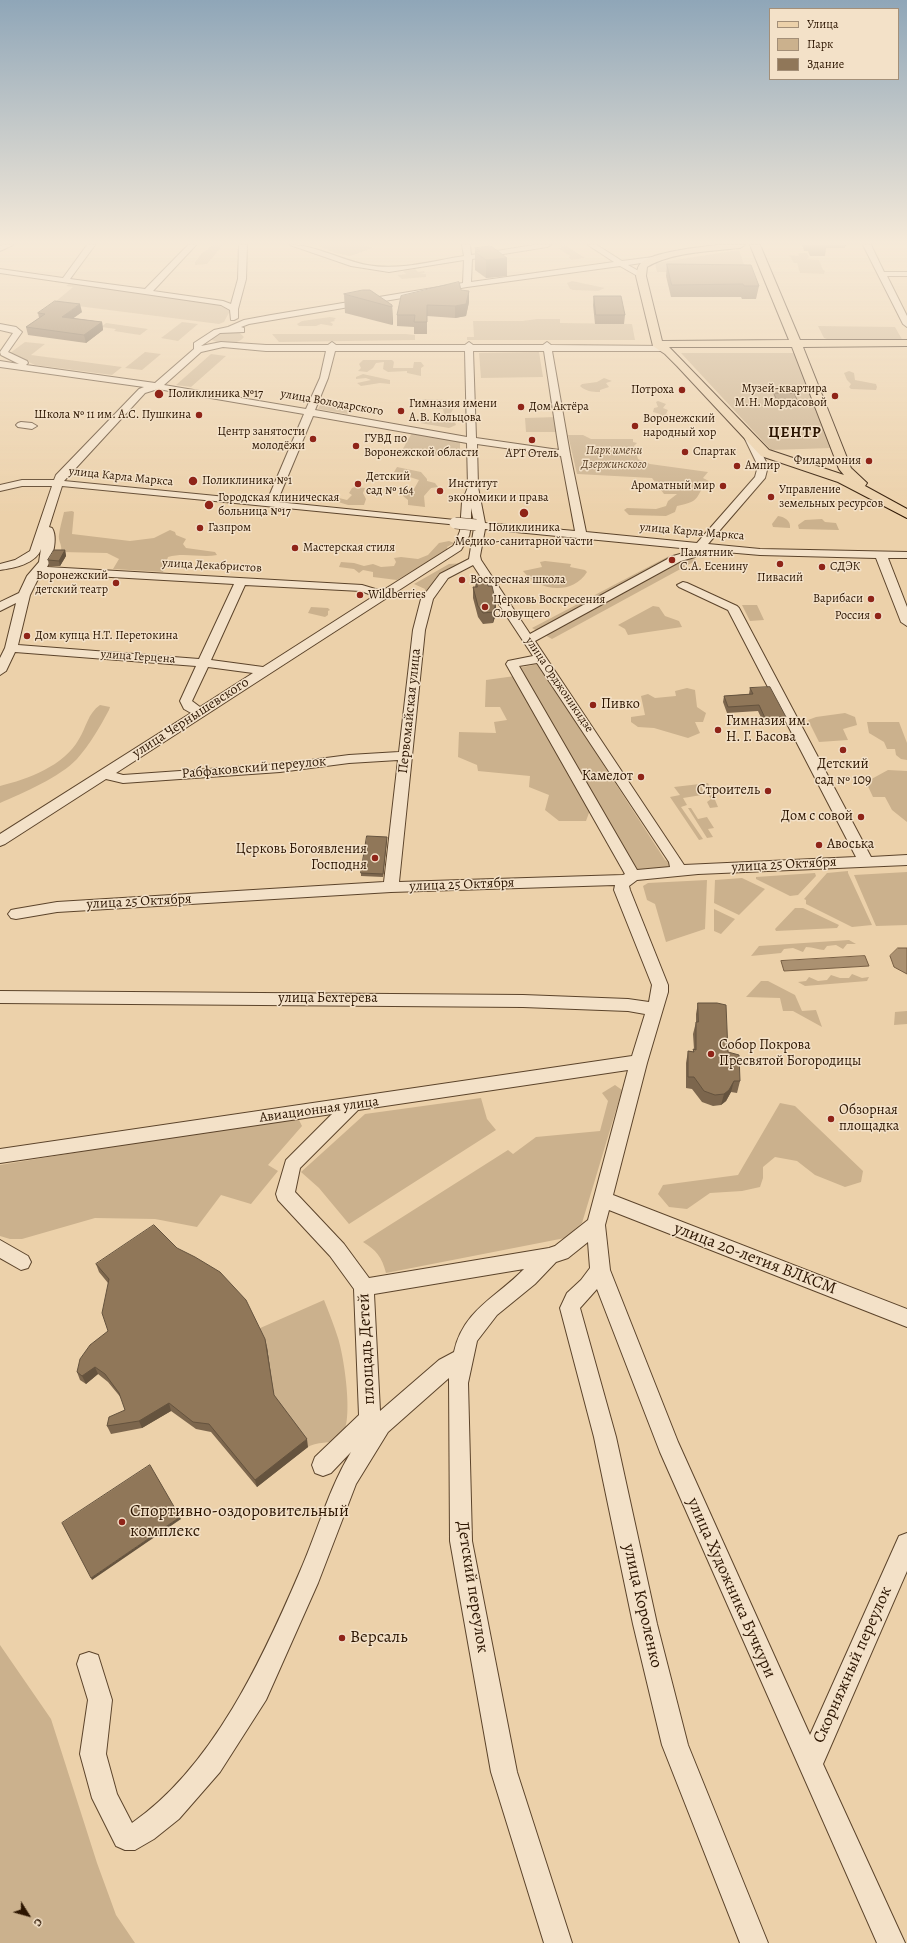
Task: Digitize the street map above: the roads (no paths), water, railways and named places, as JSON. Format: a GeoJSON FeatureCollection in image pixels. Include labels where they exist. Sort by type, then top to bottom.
{"type":"FeatureCollection","features":[{"type":"Feature","properties":{"kind":"main road"},"geometry":{"type":"LineString","coordinates":[[657,336],[660,346],[681,364],[749,438],[765,453],[804,466],[846,477],[907,508]]}},
{"type":"Feature","properties":{"kind":"main road"},"geometry":{"type":"LineString","coordinates":[[793,336],[842,459],[846,477]]}},
{"type":"Feature","properties":{"kind":"main road"},"geometry":{"type":"LineString","coordinates":[[796,342],[814,344],[907,343]]}},
{"type":"Feature","properties":{"kind":"main road"},"geometry":{"type":"LineString","coordinates":[[660,346],[796,342],[907,347]]}},
{"type":"Feature","properties":{"kind":"main road"},"geometry":{"type":"LineString","coordinates":[[804,466],[821,469],[835,468],[841,465],[842,459]]}},
{"type":"Feature","properties":{"kind":"main road"},"geometry":{"type":"LineString","coordinates":[[846,477],[907,514]]}},
{"type":"Feature","properties":{"kind":"street"},"geometry":{"type":"LineString","coordinates":[[15,336],[4,352],[5,355],[48,372]]}},
{"type":"Feature","properties":{"kind":"street"},"geometry":{"type":"LineString","coordinates":[[198,350],[197,345],[207,336]]}},
{"type":"Feature","properties":{"kind":"street"},"geometry":{"type":"LineString","coordinates":[[208,336],[206,338],[210,342],[252,348],[332,346]]}},
{"type":"Feature","properties":{"kind":"street"},"geometry":{"type":"LineString","coordinates":[[0,567],[18,564],[26,560],[35,552],[58,483],[64,473],[142,391],[156,387],[198,350],[240,343],[240,336]]}},
{"type":"Feature","properties":{"kind":"street"},"geometry":{"type":"LineString","coordinates":[[254,336],[270,345],[660,346]]}},
{"type":"Feature","properties":{"kind":"street"},"geometry":{"type":"LineString","coordinates":[[271,505],[324,378],[332,354],[332,346]]}},
{"type":"Feature","properties":{"kind":"street"},"geometry":{"type":"LineString","coordinates":[[470,346],[473,487],[478,521],[474,556],[475,560]]}},
{"type":"Feature","properties":{"kind":"street"},"geometry":{"type":"LineString","coordinates":[[547,346],[565,454],[581,534]]}},
{"type":"Feature","properties":{"kind":"street","name":"улица Володарского"},"geometry":{"type":"LineString","coordinates":[[0,364],[188,391],[309,413],[565,454]]}},
{"type":"Feature","properties":{"kind":"street"},"geometry":{"type":"LineString","coordinates":[[22,425],[32,426]]}},
{"type":"Feature","properties":{"kind":"street"},"geometry":{"type":"LineString","coordinates":[[529,640],[678,558],[691,555],[756,484],[763,472],[761,461],[749,438]]}},
{"type":"Feature","properties":{"kind":"street"},"geometry":{"type":"LineString","coordinates":[[0,479],[22,483]]}},
{"type":"Feature","properties":{"kind":"street","name":"улица Карла Маркса"},"geometry":{"type":"LineString","coordinates":[[0,488],[22,483],[58,483],[455,523],[581,534],[699,547],[749,551],[907,555]]}},
{"type":"Feature","properties":{"kind":"street","name":"улица Чернышевского"},"geometry":{"type":"LineString","coordinates":[[0,842],[103,774],[457,548],[464,538],[466,530],[467,502],[473,487]]}},
{"type":"Feature","properties":{"kind":"street"},"geometry":{"type":"LineString","coordinates":[[726,518],[721,531],[726,540],[749,551]]}},
{"type":"Feature","properties":{"kind":"street"},"geometry":{"type":"LineString","coordinates":[[0,671],[11,648],[24,595],[33,576],[44,563],[50,535],[45,523]]}},
{"type":"Feature","properties":{"kind":"street"},"geometry":{"type":"LineString","coordinates":[[881,555],[907,622]]}},
{"type":"Feature","properties":{"kind":"street","name":"улица Орджоникидзе"},"geometry":{"type":"LineString","coordinates":[[475,560],[542,658],[676,862],[678,871]]}},
{"type":"Feature","properties":{"kind":"street","name":"Первомайская улица"},"geometry":{"type":"LineString","coordinates":[[391,887],[419,630],[427,599],[444,576],[475,560]]}},
{"type":"Feature","properties":{"kind":"street","name":"улица Декабристов"},"geometry":{"type":"LineString","coordinates":[[39,570],[242,580],[362,588],[382,595]]}},
{"type":"Feature","properties":{"kind":"street"},"geometry":{"type":"LineString","coordinates":[[200,712],[189,706],[186,701],[242,580]]}},
{"type":"Feature","properties":{"kind":"street"},"geometry":{"type":"LineString","coordinates":[[683,585],[733,608],[866,862]]}},
{"type":"Feature","properties":{"kind":"street"},"geometry":{"type":"LineString","coordinates":[[0,607],[24,595]]}},
{"type":"Feature","properties":{"kind":"street","name":"улица Герцена"},"geometry":{"type":"LineString","coordinates":[[11,648],[204,663],[264,671]]}},
{"type":"Feature","properties":{"kind":"street","name":"улица Орджоникидзе"},"geometry":{"type":"LineString","coordinates":[[542,658],[512,664],[629,877]]}},
{"type":"Feature","properties":{"kind":"street","name":"Рабфаковский переулок"},"geometry":{"type":"LineString","coordinates":[[103,774],[123,779],[280,768],[349,759],[406,756]]}},
{"type":"Feature","properties":{"kind":"street","name":"улица 25 Октября"},"geometry":{"type":"LineString","coordinates":[[16,914],[58,907],[391,887],[629,877],[678,871],[907,860]]}},
{"type":"Feature","properties":{"kind":"street"},"geometry":{"type":"LineString","coordinates":[[364,1287],[549,1256],[561,1252],[596,1225],[604,1200],[638,1063],[660,992],[660,985],[622,890],[622,885],[629,877]]}},
{"type":"Feature","properties":{"kind":"street","name":"улица Бехтерева"},"geometry":{"type":"LineString","coordinates":[[0,997],[523,1001],[628,1005],[655,1009]]}},
{"type":"Feature","properties":{"kind":"street","name":"Авиационная улица"},"geometry":{"type":"LineString","coordinates":[[0,1156],[638,1063]]}},
{"type":"Feature","properties":{"kind":"street","name":"площадь Детей"},"geometry":{"type":"LineString","coordinates":[[323,1465],[370,1419],[364,1287],[337,1250],[284,1194],[292,1165],[352,1105]]}},
{"type":"Feature","properties":{"kind":"street","name":"улица 20-летия ВЛКСМ"},"geometry":{"type":"LineString","coordinates":[[604,1200],[907,1318]]}},
{"type":"Feature","properties":{"kind":"street","name":"улица Художника Бучкури"},"geometry":{"type":"LineString","coordinates":[[596,1225],[600,1270],[668,1445],[810,1764],[892,1943]]}},
{"type":"Feature","properties":{"kind":"street"},"geometry":{"type":"LineString","coordinates":[[0,1248],[20,1262]]}},
{"type":"Feature","properties":{"kind":"street","name":"Детский переулок"},"geometry":{"type":"LineString","coordinates":[[549,1256],[528,1278],[490,1309],[467,1338],[458,1384],[462,1541],[504,1772],[558,1943]]}},
{"type":"Feature","properties":{"kind":"street","name":"улица Короленко"},"geometry":{"type":"LineString","coordinates":[[600,1270],[588,1286],[574,1299],[570,1308],[605,1437],[645,1624],[675,1745],[754,1943]]}},
{"type":"Feature","properties":{"kind":"street"},"geometry":{"type":"LineString","coordinates":[[89,1664],[100,1700],[93,1754],[105,1798],[125,1837],[135,1837],[170,1810],[212,1763],[256,1692],[310,1576],[348,1478],[380,1425],[446,1367],[463,1358]]}},
{"type":"Feature","properties":{"kind":"street","name":"Скорняжный переулок"},"geometry":{"type":"LineString","coordinates":[[810,1764],[907,1544]]}},
{"type":"Feature","properties":{"kind":"place","name":"Потроха"},"geometry":{"type":"Point","coordinates":[682,390]}},
{"type":"Feature","properties":{"kind":"place","name":"Поликлиника №17"},"geometry":{"type":"Point","coordinates":[159,394]}},
{"type":"Feature","properties":{"kind":"place","name":"Музей-квартира М.Н. Мордасовой"},"geometry":{"type":"Point","coordinates":[835,396]}},
{"type":"Feature","properties":{"kind":"place","name":"Дом Актёра"},"geometry":{"type":"Point","coordinates":[521,407]}},
{"type":"Feature","properties":{"kind":"place","name":"Гимназия имени А.В. Кольцова"},"geometry":{"type":"Point","coordinates":[401,411]}},
{"type":"Feature","properties":{"kind":"place","name":"Школа № 11 им. А.С. Пушкина"},"geometry":{"type":"Point","coordinates":[199,415]}},
{"type":"Feature","properties":{"kind":"place","name":"Воронежский народный хор"},"geometry":{"type":"Point","coordinates":[635,426]}},
{"type":"Feature","properties":{"kind":"place","name":"Центр занятости молодёжи"},"geometry":{"type":"Point","coordinates":[313,439]}},
{"type":"Feature","properties":{"kind":"place","name":"АРТ Отель"},"geometry":{"type":"Point","coordinates":[532,440]}},
{"type":"Feature","properties":{"kind":"place","name":"ГУВД по Воронежской области"},"geometry":{"type":"Point","coordinates":[356,446]}},
{"type":"Feature","properties":{"kind":"place","name":"Спартак"},"geometry":{"type":"Point","coordinates":[685,452]}},
{"type":"Feature","properties":{"kind":"place","name":"Филармония"},"geometry":{"type":"Point","coordinates":[869,461]}},
{"type":"Feature","properties":{"kind":"place","name":"Ампир"},"geometry":{"type":"Point","coordinates":[737,466]}},
{"type":"Feature","properties":{"kind":"place","name":"Поликлиника №1"},"geometry":{"type":"Point","coordinates":[193,481]}},
{"type":"Feature","properties":{"kind":"place","name":"Детский сад № 164"},"geometry":{"type":"Point","coordinates":[358,484]}},
{"type":"Feature","properties":{"kind":"place","name":"Ароматный мир"},"geometry":{"type":"Point","coordinates":[723,486]}},
{"type":"Feature","properties":{"kind":"place","name":"Институт экономики и права"},"geometry":{"type":"Point","coordinates":[440,491]}},
{"type":"Feature","properties":{"kind":"place","name":"Управление земельных ресурсов"},"geometry":{"type":"Point","coordinates":[771,497]}},
{"type":"Feature","properties":{"kind":"place","name":"Городская клиническая больница №17"},"geometry":{"type":"Point","coordinates":[209,505]}},
{"type":"Feature","properties":{"kind":"place","name":"Поликлиника Медико-санитарной части"},"geometry":{"type":"Point","coordinates":[524,513]}},
{"type":"Feature","properties":{"kind":"place","name":"Газпром"},"geometry":{"type":"Point","coordinates":[200,528]}},
{"type":"Feature","properties":{"kind":"place","name":"Мастерская стиля"},"geometry":{"type":"Point","coordinates":[295,548]}},
{"type":"Feature","properties":{"kind":"place","name":"Памятник С.А. Есенину"},"geometry":{"type":"Point","coordinates":[672,560]}},
{"type":"Feature","properties":{"kind":"place","name":"Пивасий"},"geometry":{"type":"Point","coordinates":[780,564]}},
{"type":"Feature","properties":{"kind":"place","name":"СДЭК"},"geometry":{"type":"Point","coordinates":[822,567]}},
{"type":"Feature","properties":{"kind":"place","name":"Воскресная школа"},"geometry":{"type":"Point","coordinates":[462,580]}},
{"type":"Feature","properties":{"kind":"place","name":"Воронежский детский театр"},"geometry":{"type":"Point","coordinates":[116,583]}},
{"type":"Feature","properties":{"kind":"place","name":"Wildberries"},"geometry":{"type":"Point","coordinates":[360,595]}},
{"type":"Feature","properties":{"kind":"place","name":"Варибаси"},"geometry":{"type":"Point","coordinates":[871,599]}},
{"type":"Feature","properties":{"kind":"place","name":"Церковь Воскресения Словущего"},"geometry":{"type":"Point","coordinates":[485,607]}},
{"type":"Feature","properties":{"kind":"place","name":"Россия"},"geometry":{"type":"Point","coordinates":[878,616]}},
{"type":"Feature","properties":{"kind":"place","name":"Дом купца Н.Т. Перетокина"},"geometry":{"type":"Point","coordinates":[27,636]}},
{"type":"Feature","properties":{"kind":"place","name":"Пивко"},"geometry":{"type":"Point","coordinates":[593,705]}},
{"type":"Feature","properties":{"kind":"place","name":"Гимназия им. Н. Г. Басова"},"geometry":{"type":"Point","coordinates":[718,730]}},
{"type":"Feature","properties":{"kind":"place","name":"Детский сад № 109"},"geometry":{"type":"Point","coordinates":[843,750]}},
{"type":"Feature","properties":{"kind":"place","name":"Камелот"},"geometry":{"type":"Point","coordinates":[641,777]}},
{"type":"Feature","properties":{"kind":"place","name":"Строитель"},"geometry":{"type":"Point","coordinates":[768,791]}},
{"type":"Feature","properties":{"kind":"place","name":"Дом с совой"},"geometry":{"type":"Point","coordinates":[861,817]}},
{"type":"Feature","properties":{"kind":"place","name":"Авоська"},"geometry":{"type":"Point","coordinates":[819,845]}},
{"type":"Feature","properties":{"kind":"place","name":"Церковь Богоявления Господня"},"geometry":{"type":"Point","coordinates":[375,858]}},
{"type":"Feature","properties":{"kind":"place","name":"Собор Покрова Пресвятой Богородицы"},"geometry":{"type":"Point","coordinates":[711,1054]}},
{"type":"Feature","properties":{"kind":"place","name":"Обзорная площадка"},"geometry":{"type":"Point","coordinates":[831,1119]}},
{"type":"Feature","properties":{"kind":"place","name":"Спортивно-оздоровительный комплекс"},"geometry":{"type":"Point","coordinates":[122,1522]}},
{"type":"Feature","properties":{"kind":"place","name":"Версаль"},"geometry":{"type":"Point","coordinates":[342,1638]}},
{"type":"Feature","properties":{"kind":"district","name":"ЦЕНТР"},"geometry":{"type":"Point","coordinates":[795,433]}},
{"type":"Feature","properties":{"kind":"park label","name":"Парк имени Дзержинского"},"geometry":{"type":"Point","coordinates":[614,458]}}]}
